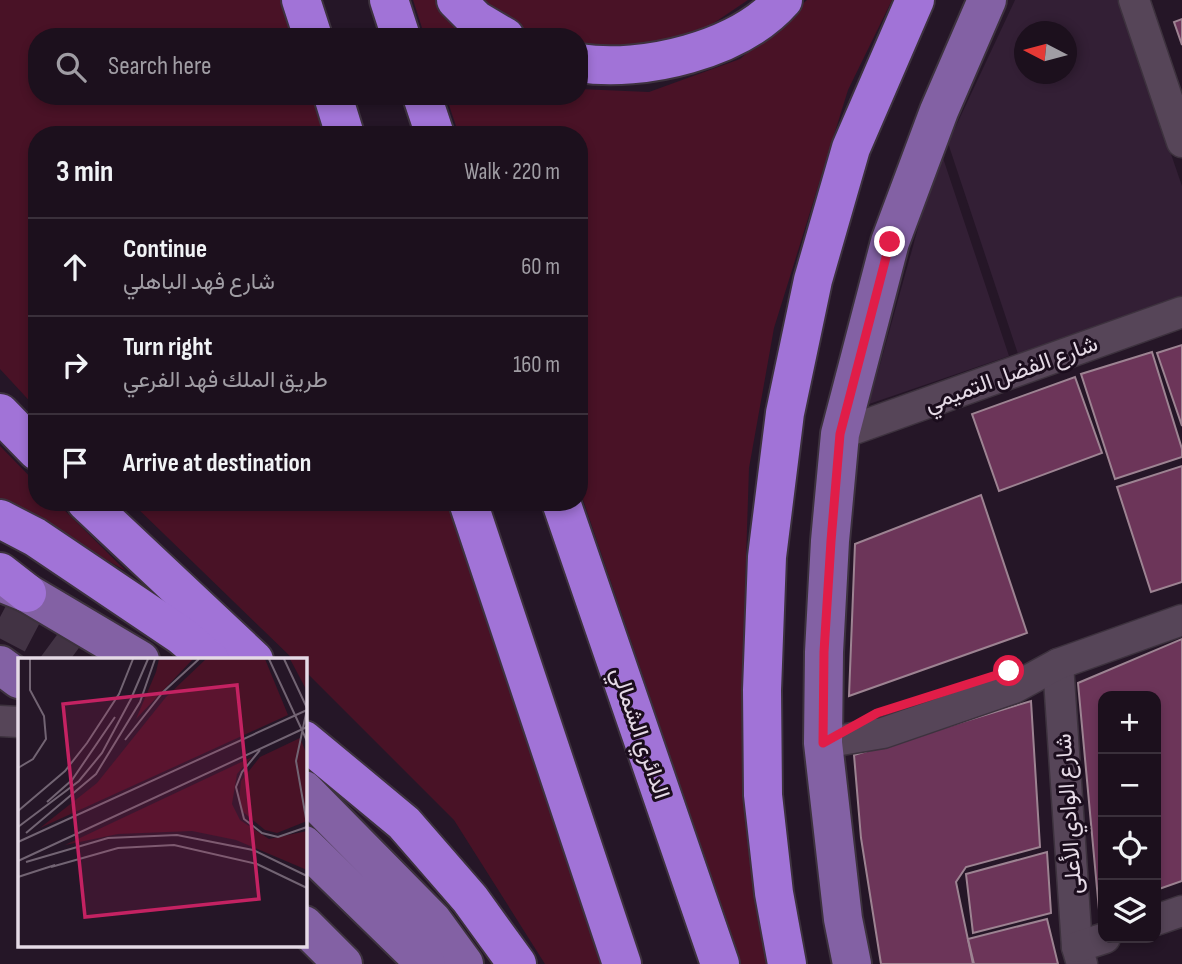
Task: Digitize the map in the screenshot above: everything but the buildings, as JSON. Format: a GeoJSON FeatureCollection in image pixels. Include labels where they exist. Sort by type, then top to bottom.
{"type":"FeatureCollection","features":[{"type":"Feature","properties":{"kind":"highway"},"geometry":{"type":"LineString","coordinates":[[300,0],[310,28]]}},
{"type":"Feature","properties":{"kind":"highway"},"geometry":{"type":"LineString","coordinates":[[389,0],[398,28]]}},
{"type":"Feature","properties":{"kind":"highway"},"geometry":{"type":"LineString","coordinates":[[456,0],[476,20],[490,28]]}},
{"type":"Feature","properties":{"kind":"highway"},"geometry":{"type":"LineString","coordinates":[[588,65],[637,65],[688,54],[738,35],[783,0]]}},
{"type":"Feature","properties":{"kind":"highway"},"geometry":{"type":"LineString","coordinates":[[788,964],[774,893],[763,795],[762,690],[767,557],[785,413],[813,280],[851,149],[915,0]]}},
{"type":"Feature","properties":{"kind":"highway"},"geometry":{"type":"LineString","coordinates":[[336,105],[342,126]]}},
{"type":"Feature","properties":{"kind":"highway"},"geometry":{"type":"LineString","coordinates":[[425,105],[432,126]]}},
{"type":"Feature","properties":{"kind":"highway"},"geometry":{"type":"LineString","coordinates":[[0,413],[28,442]]}},
{"type":"Feature","properties":{"kind":"highway"},"geometry":{"type":"LineString","coordinates":[[96,511],[252,658]]}},
{"type":"Feature","properties":{"kind":"highway"},"geometry":{"type":"LineString","coordinates":[[471,511],[622,964]]}},
{"type":"Feature","properties":{"kind":"highway","name":"الدائري الشمالي"},"geometry":{"type":"LineString","coordinates":[[564,511],[720,964]]}},
{"type":"Feature","properties":{"kind":"highway"},"geometry":{"type":"LineString","coordinates":[[0,519],[35,537],[182,636],[207,658]]}},
{"type":"Feature","properties":{"kind":"highway"},"geometry":{"type":"LineString","coordinates":[[306,717],[470,899],[517,964]]}},
{"type":"Feature","properties":{"kind":"highway"},"geometry":{"type":"LineString","coordinates":[[306,742],[404,823]]}},
{"type":"Feature","properties":{"kind":"main road"},"geometry":{"type":"LineString","coordinates":[[852,964],[843,919],[823,743],[825,638],[840,434],[890,242],[939,111],[987,0]]}},
{"type":"Feature","properties":{"kind":"main road"},"geometry":{"type":"LineString","coordinates":[[9,582],[136,658]]}},
{"type":"Feature","properties":{"kind":"main road"},"geometry":{"type":"LineString","coordinates":[[0,665],[18,677]]}},
{"type":"Feature","properties":{"kind":"main road"},"geometry":{"type":"LineString","coordinates":[[306,792],[432,920],[464,964]]}},
{"type":"Feature","properties":{"kind":"main road"},"geometry":{"type":"LineString","coordinates":[[306,847],[426,964]]}},
{"type":"Feature","properties":{"kind":"main road"},"geometry":{"type":"LineString","coordinates":[[306,927],[343,964]]}},
{"type":"Feature","properties":{"kind":"street"},"geometry":{"type":"LineString","coordinates":[[1134,0],[1182,142]]}},
{"type":"Feature","properties":{"kind":"street","name":"شارع الفضل التميمي"},"geometry":{"type":"LineString","coordinates":[[840,434],[1182,312]]}},
{"type":"Feature","properties":{"kind":"street"},"geometry":{"type":"LineString","coordinates":[[823,743],[883,733],[1014,688],[1058,664],[1182,620]]}},
{"type":"Feature","properties":{"kind":"street","name":"شارع الوادي الأعلى"},"geometry":{"type":"LineString","coordinates":[[1058,664],[1088,950]]}},
{"type":"Feature","properties":{"kind":"street"},"geometry":{"type":"LineString","coordinates":[[0,721],[18,722]]}},
{"type":"Feature","properties":{"kind":"street"},"geometry":{"type":"LineString","coordinates":[[1161,918],[1182,911]]}},
{"type":"Feature","properties":{"kind":"shaded area"},"geometry":{"type":"Polygon","coordinates":[[[0,0],[283,0],[292,28],[28,28],[28,105],[319,105],[326,126],[28,126],[28,399],[0,369],[0,0]]]}},
{"type":"Feature","properties":{"kind":"shaded area"},"geometry":{"type":"Polygon","coordinates":[[[413,0],[440,0],[466,28],[422,28],[413,0]]]}},
{"type":"Feature","properties":{"kind":"shaded area"},"geometry":{"type":"Polygon","coordinates":[[[476,0],[748,0],[696,35],[627,53],[588,44],[588,28],[524,28],[476,0]]]}},
{"type":"Feature","properties":{"kind":"shaded area"},"geometry":{"type":"Polygon","coordinates":[[[807,0],[892,0],[848,90],[774,328],[749,468],[744,736],[752,866],[767,964],[741,964],[587,511],[588,126],[456,126],[449,105],[588,105],[588,89],[649,92],[740,59],[807,0]]]}},
{"type":"Feature","properties":{"kind":"shaded area"},"geometry":{"type":"Polygon","coordinates":[[[1015,0],[1118,0],[1182,186],[1182,298],[1019,357],[948,143],[1015,0]]]}},
{"type":"Feature","properties":{"kind":"shaded area"},"geometry":{"type":"Polygon","coordinates":[[[940,149],[1009,356],[869,404],[940,149]]]}},
{"type":"Feature","properties":{"kind":"shaded area"},"geometry":{"type":"Polygon","coordinates":[[[0,446],[28,475],[28,511],[65,511],[126,571],[0,500],[0,446]]]}},
{"type":"Feature","properties":{"kind":"shaded area"},"geometry":{"type":"Polygon","coordinates":[[[140,511],[457,511],[611,964],[545,964],[454,820],[306,672],[306,658],[292,658],[140,511]]]}},
{"type":"Feature","properties":{"kind":"tunnel"},"geometry":{"type":"LineString","coordinates":[[0,617],[40,638],[67,658]]}},
{"type":"Feature","properties":{"kind":"route"},"geometry":{"type":"LineString","coordinates":[[890,242],[840,434],[824,652],[823,743],[877,713],[1009,671]]}}]}
